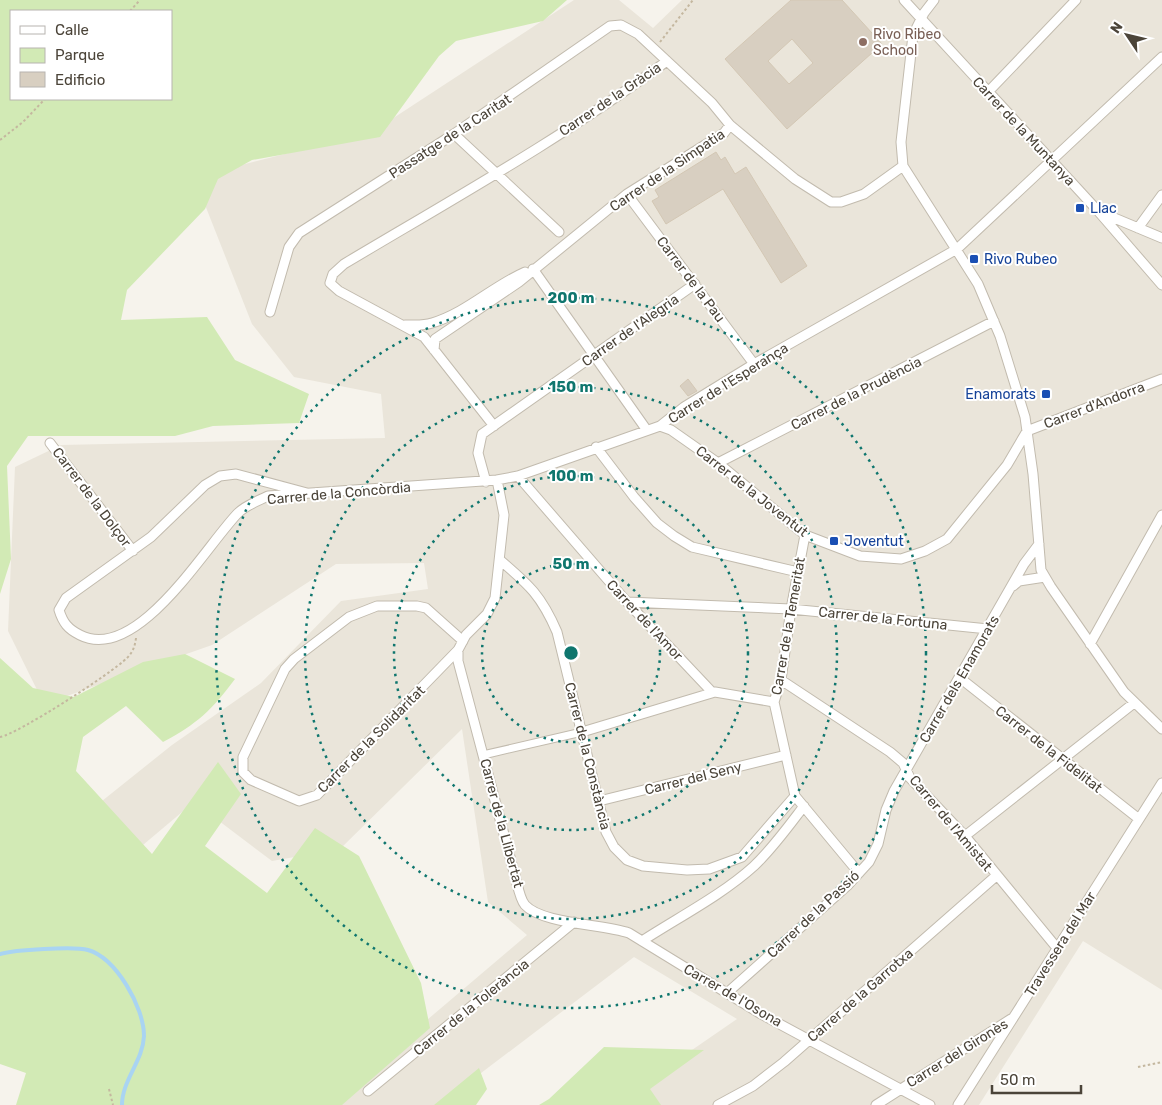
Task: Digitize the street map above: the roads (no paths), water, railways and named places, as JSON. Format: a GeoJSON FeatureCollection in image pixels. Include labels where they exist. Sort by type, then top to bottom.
{"type":"FeatureCollection","features":[{"type":"Feature","properties":{"kind":"street","name":"Carrer de la Muntanya"},"geometry":{"type":"LineString","coordinates":[[904,0],[1098,211],[1162,285]]}},
{"type":"Feature","properties":{"kind":"street"},"geometry":{"type":"LineString","coordinates":[[934,0],[913,35],[901,142],[903,166],[978,284],[994,322],[1025,417],[1041,570],[1090,644],[1134,703],[1162,729]]}},
{"type":"Feature","properties":{"kind":"street"},"geometry":{"type":"LineString","coordinates":[[988,92],[1076,0]]}},
{"type":"Feature","properties":{"kind":"street","name":"Passatge de la Caritat"},"geometry":{"type":"LineString","coordinates":[[270,312],[290,246],[299,233],[454,134],[610,26],[622,25],[638,34],[667,61]]}},
{"type":"Feature","properties":{"kind":"street","name":"Carrer de l'Esperança"},"geometry":{"type":"LineString","coordinates":[[486,482],[518,476],[646,429],[660,426],[684,408],[754,364],[957,249],[1162,58]]}},
{"type":"Feature","properties":{"kind":"street","name":"Carrer de la Gràcia"},"geometry":{"type":"LineString","coordinates":[[405,325],[339,291],[330,283],[333,274],[344,264],[496,174],[617,98],[667,61],[712,103],[730,125],[795,179],[831,202],[841,202],[864,194],[903,166]]}},
{"type":"Feature","properties":{"kind":"street","name":"Carrer de la Simpatia"},"geometry":{"type":"LineString","coordinates":[[434,350],[435,340],[498,297],[627,194],[724,133],[730,125]]}},
{"type":"Feature","properties":{"kind":"street"},"geometry":{"type":"LineString","coordinates":[[454,134],[559,232]]}},
{"type":"Feature","properties":{"kind":"street","name":"Carrer de la Pau"},"geometry":{"type":"LineString","coordinates":[[627,194],[754,364]]}},
{"type":"Feature","properties":{"kind":"street"},"geometry":{"type":"LineString","coordinates":[[1138,228],[1162,195]]}},
{"type":"Feature","properties":{"kind":"street"},"geometry":{"type":"LineString","coordinates":[[1098,211],[1162,238]]}},
{"type":"Feature","properties":{"kind":"street"},"geometry":{"type":"LineString","coordinates":[[532,269],[646,429]]}},
{"type":"Feature","properties":{"kind":"street","name":"Carrer de la Simpatia"},"geometry":{"type":"LineString","coordinates":[[405,325],[430,324],[448,318],[510,279],[532,269]]}},
{"type":"Feature","properties":{"kind":"street","name":"Carrer de l'Alegria"},"geometry":{"type":"LineString","coordinates":[[486,482],[478,453],[482,434],[695,284]]}},
{"type":"Feature","properties":{"kind":"street","name":"Carrer de la Prudència"},"geometry":{"type":"LineString","coordinates":[[718,463],[994,322]]}},
{"type":"Feature","properties":{"kind":"street"},"geometry":{"type":"LineString","coordinates":[[405,325],[424,337],[494,426]]}},
{"type":"Feature","properties":{"kind":"street","name":"Carrer d'Andorra"},"geometry":{"type":"LineString","coordinates":[[1027,431],[1162,379]]}},
{"type":"Feature","properties":{"kind":"street","name":"Carrer de la Joventut"},"geometry":{"type":"LineString","coordinates":[[660,426],[671,430],[718,463],[805,535],[860,556],[902,559],[925,551],[947,539],[1007,465],[1027,431]]}},
{"type":"Feature","properties":{"kind":"street","name":"Carrer de la Dolçor"},"geometry":{"type":"LineString","coordinates":[[50,443],[133,551]]}},
{"type":"Feature","properties":{"kind":"street"},"geometry":{"type":"LineString","coordinates":[[596,447],[634,498],[657,523],[674,536],[692,547],[798,572]]}},
{"type":"Feature","properties":{"kind":"street"},"geometry":{"type":"LineString","coordinates":[[133,551],[151,537],[205,485],[220,476],[236,474],[307,492]]}},
{"type":"Feature","properties":{"kind":"street","name":"Carrer de l'Amor"},"geometry":{"type":"LineString","coordinates":[[518,476],[627,602],[711,691],[715,692]]}},
{"type":"Feature","properties":{"kind":"street"},"geometry":{"type":"LineString","coordinates":[[458,650],[463,641],[488,614],[495,598],[504,516],[497,480]]}},
{"type":"Feature","properties":{"kind":"street","name":"Carrer de la Concòrdia"},"geometry":{"type":"LineString","coordinates":[[133,551],[66,598],[59,610],[62,622],[72,631],[86,638],[106,640],[128,630],[159,608],[238,513],[268,496],[486,482]]}},
{"type":"Feature","properties":{"kind":"street"},"geometry":{"type":"LineString","coordinates":[[1090,644],[1162,515]]}},
{"type":"Feature","properties":{"kind":"street","name":"Carrer de la Temeritat"},"geometry":{"type":"LineString","coordinates":[[794,796],[774,702],[781,680],[791,608],[805,535]]}},
{"type":"Feature","properties":{"kind":"street","name":"Carrer dels Enamorats"},"geometry":{"type":"LineString","coordinates":[[907,771],[1024,564],[1039,544]]}},
{"type":"Feature","properties":{"kind":"street","name":"Carrer de la Constància"},"geometry":{"type":"LineString","coordinates":[[500,560],[534,590],[549,612],[557,632],[606,832],[614,848],[627,860],[643,866],[687,870],[709,869],[742,857],[794,796]]}},
{"type":"Feature","properties":{"kind":"street"},"geometry":{"type":"LineString","coordinates":[[1011,588],[1018,582],[1045,577]]}},
{"type":"Feature","properties":{"kind":"street","name":"Carrer de la Fortuna"},"geometry":{"type":"LineString","coordinates":[[627,602],[791,608],[988,629]]}},
{"type":"Feature","properties":{"kind":"street","name":"Carrer de la Solidaritat"},"geometry":{"type":"LineString","coordinates":[[458,650],[317,795],[299,801],[251,780],[243,772],[243,757],[285,668],[349,617],[377,606],[417,606],[426,608],[463,641]]}},
{"type":"Feature","properties":{"kind":"street","name":"Carrer de la Llibertat"},"geometry":{"type":"LineString","coordinates":[[458,650],[458,661],[483,756],[514,872],[525,904],[536,912],[554,919],[615,928],[629,933],[642,941]]}},
{"type":"Feature","properties":{"kind":"street","name":"Carrer de la Fidelitat"},"geometry":{"type":"LineString","coordinates":[[960,678],[1139,819]]}},
{"type":"Feature","properties":{"kind":"street","name":"Carrer de l'Amistat"},"geometry":{"type":"LineString","coordinates":[[781,680],[890,752],[903,763],[910,778],[965,836],[996,876],[1058,948]]}},
{"type":"Feature","properties":{"kind":"street"},"geometry":{"type":"LineString","coordinates":[[483,756],[582,732],[715,692],[774,702]]}},
{"type":"Feature","properties":{"kind":"street"},"geometry":{"type":"LineString","coordinates":[[965,836],[1134,703]]}},
{"type":"Feature","properties":{"kind":"street","name":"Carrer del Seny"},"geometry":{"type":"LineString","coordinates":[[599,801],[786,754]]}},
{"type":"Feature","properties":{"kind":"street","name":"Carrer de la Passió"},"geometry":{"type":"LineString","coordinates":[[727,993],[847,886],[869,862],[875,850],[886,810],[907,771]]}},
{"type":"Feature","properties":{"kind":"street","name":"Travessera del Mar"},"geometry":{"type":"LineString","coordinates":[[958,1105],[1162,783]]}},
{"type":"Feature","properties":{"kind":"street"},"geometry":{"type":"LineString","coordinates":[[794,796],[859,872]]}},
{"type":"Feature","properties":{"kind":"street"},"geometry":{"type":"LineString","coordinates":[[642,941],[733,882],[755,865],[777,841],[804,806]]}},
{"type":"Feature","properties":{"kind":"street","name":"Carrer de la Garrotxa"},"geometry":{"type":"LineString","coordinates":[[718,1105],[753,1086],[784,1062],[996,876]]}},
{"type":"Feature","properties":{"kind":"street","name":"Carrer de la Tolerància"},"geometry":{"type":"LineString","coordinates":[[368,1091],[574,922]]}},
{"type":"Feature","properties":{"kind":"street","name":"Carrer de l'Osona"},"geometry":{"type":"LineString","coordinates":[[642,941],[727,993],[930,1105]]}},
{"type":"Feature","properties":{"kind":"street","name":"Carrer del Gironès"},"geometry":{"type":"LineString","coordinates":[[876,1105],[1014,1018]]}},
{"type":"Feature","properties":{"kind":"waterway"},"geometry":{"type":"LineString","coordinates":[[0,954],[44,949],[70,948],[88,950],[109,963],[118,973],[134,998],[143,1024],[144,1036],[140,1054],[125,1087],[122,1105]]}},
{"type":"Feature","properties":{"kind":"place","name":"Rivo Ribeo School"},"geometry":{"type":"Point","coordinates":[863,42]}},
{"type":"Feature","properties":{"kind":"place","name":"Llac"},"geometry":{"type":"Point","coordinates":[1080,208]}},
{"type":"Feature","properties":{"kind":"place","name":"Rivo Rubeo"},"geometry":{"type":"Point","coordinates":[974,259]}},
{"type":"Feature","properties":{"kind":"place","name":"Enamorats"},"geometry":{"type":"Point","coordinates":[1046,394]}},
{"type":"Feature","properties":{"kind":"place","name":"Joventut"},"geometry":{"type":"Point","coordinates":[834,541]}}]}
